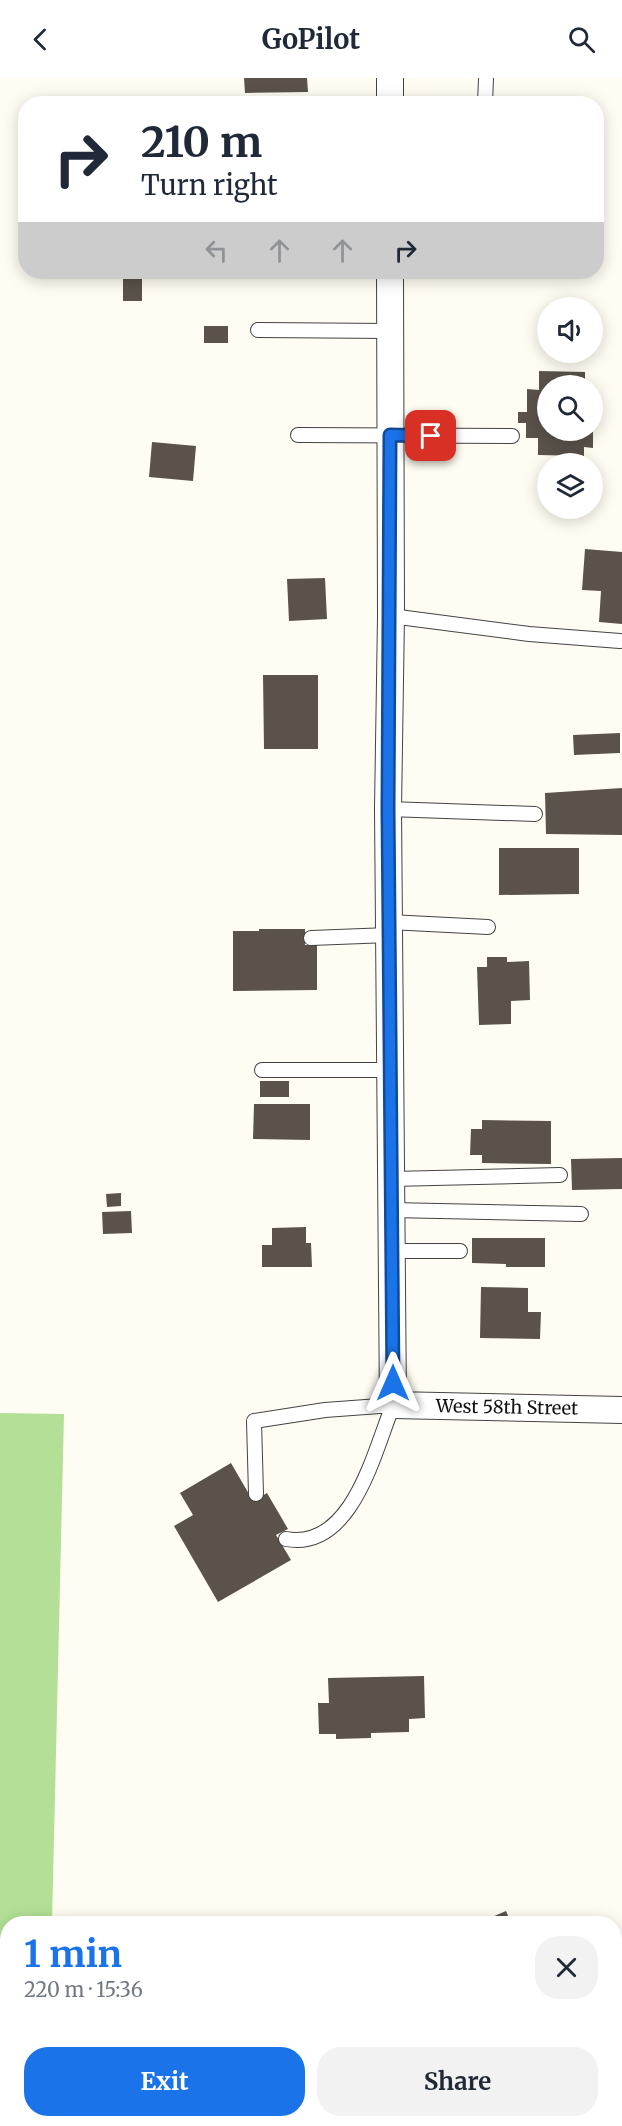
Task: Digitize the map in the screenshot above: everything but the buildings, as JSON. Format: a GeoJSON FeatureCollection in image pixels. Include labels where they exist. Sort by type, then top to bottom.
{"type":"FeatureCollection","features":[{"type":"Feature","properties":{"kind":"street"},"geometry":{"type":"LineString","coordinates":[[390,78],[390,96]]}},
{"type":"Feature","properties":{"kind":"street"},"geometry":{"type":"LineString","coordinates":[[390,279],[391,616],[388,809],[393,1405]]}},
{"type":"Feature","properties":{"kind":"street","name":"West 58th Street"},"geometry":{"type":"LineString","coordinates":[[393,1405],[622,1410]]}},
{"type":"Feature","properties":{"kind":"lane"},"geometry":{"type":"LineString","coordinates":[[485,96],[486,78]]}},
{"type":"Feature","properties":{"kind":"lane"},"geometry":{"type":"LineString","coordinates":[[258,330],[390,331]]}},
{"type":"Feature","properties":{"kind":"lane"},"geometry":{"type":"LineString","coordinates":[[298,435],[512,436]]}},
{"type":"Feature","properties":{"kind":"lane"},"geometry":{"type":"LineString","coordinates":[[391,616],[529,634],[620,641]]}},
{"type":"Feature","properties":{"kind":"lane"},"geometry":{"type":"LineString","coordinates":[[388,809],[535,814]]}},
{"type":"Feature","properties":{"kind":"lane"},"geometry":{"type":"LineString","coordinates":[[311,938],[389,929],[488,927]]}},
{"type":"Feature","properties":{"kind":"lane"},"geometry":{"type":"LineString","coordinates":[[262,1070],[390,1070]]}},
{"type":"Feature","properties":{"kind":"lane"},"geometry":{"type":"LineString","coordinates":[[391,1179],[560,1175]]}},
{"type":"Feature","properties":{"kind":"lane"},"geometry":{"type":"LineString","coordinates":[[391,1210],[582,1214]]}},
{"type":"Feature","properties":{"kind":"lane"},"geometry":{"type":"LineString","coordinates":[[392,1251],[460,1251]]}},
{"type":"Feature","properties":{"kind":"lane"},"geometry":{"type":"LineString","coordinates":[[256,1494],[254,1421],[325,1410],[393,1405],[354,1503],[331,1530],[300,1541],[286,1539]]}},
{"type":"Feature","properties":{"kind":"green space"},"geometry":{"type":"Polygon","coordinates":[[[0,1413],[64,1414],[52,1916],[0,1916],[0,1413]]]}},
{"type":"Feature","properties":{"kind":"route"},"geometry":{"type":"LineString","coordinates":[[393,1383],[388,809],[391,616],[390,435],[431,436]]}}]}
